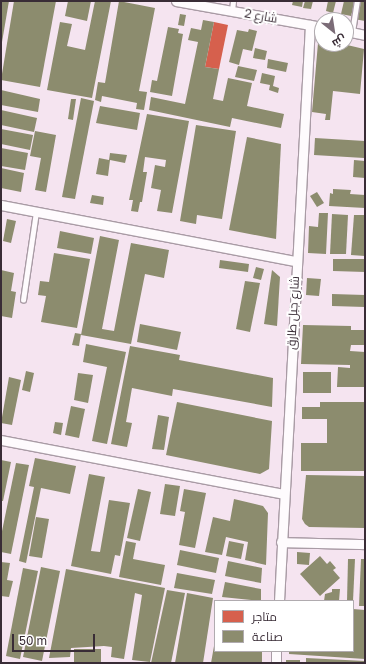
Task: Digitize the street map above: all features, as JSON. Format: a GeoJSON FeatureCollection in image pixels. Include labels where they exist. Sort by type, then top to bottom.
{"type":"FeatureCollection","features":[{"type":"Feature","properties":{"kind":"street","name":"شارع 2"},"geometry":{"type":"LineString","coordinates":[[176,1],[211,4],[232,11],[314,26]]}},
{"type":"Feature","properties":{"kind":"street","name":"شارع جبل طارق"},"geometry":{"type":"LineString","coordinates":[[279,600],[283,494],[310,25]]}},
{"type":"Feature","properties":{"kind":"street"},"geometry":{"type":"LineString","coordinates":[[354,33],[365,35]]}},
{"type":"Feature","properties":{"kind":"street"},"geometry":{"type":"LineString","coordinates":[[1,205],[296,261]]}},
{"type":"Feature","properties":{"kind":"street"},"geometry":{"type":"LineString","coordinates":[[1,440],[283,494]]}},
{"type":"Feature","properties":{"kind":"street"},"geometry":{"type":"LineString","coordinates":[[281,542],[365,544]]}},
{"type":"Feature","properties":{"kind":"street"},"geometry":{"type":"LineString","coordinates":[[276,652],[276,663]]}},
{"type":"Feature","properties":{"kind":"lane"},"geometry":{"type":"LineString","coordinates":[[232,11],[233,1]]}},
{"type":"Feature","properties":{"kind":"lane"},"geometry":{"type":"LineString","coordinates":[[354,13],[357,1]]}},
{"type":"Feature","properties":{"kind":"lane"},"geometry":{"type":"LineString","coordinates":[[23,300],[36,212]]}},
{"type":"Feature","properties":{"kind":"building: متاجر"},"geometry":{"type":"Polygon","coordinates":[[[214,22],[228,25],[219,69],[205,67],[214,22]]]}},
{"type":"Feature","properties":{"kind":"building: صناعة"},"geometry":{"type":"Polygon","coordinates":[[[1,1],[9,1],[2,42],[1,42],[1,1]]]}},
{"type":"Feature","properties":{"kind":"building: صناعة"},"geometry":{"type":"Polygon","coordinates":[[[14,1],[56,1],[40,87],[1,80],[14,1]]]}},
{"type":"Feature","properties":{"kind":"building: صناعة"},"geometry":{"type":"Polygon","coordinates":[[[68,1],[91,1],[87,21],[65,16],[68,1]]]}},
{"type":"Feature","properties":{"kind":"building: صناعة"},"geometry":{"type":"Polygon","coordinates":[[[95,1],[111,1],[92,98],[47,90],[60,22],[72,24],[67,46],[85,50],[95,1]]]}},
{"type":"Feature","properties":{"kind":"building: صناعة"},"geometry":{"type":"Polygon","coordinates":[[[119,1],[155,8],[139,91],[147,92],[144,110],[136,109],[137,103],[102,96],[101,102],[95,100],[98,82],[105,83],[119,1]]]}},
{"type":"Feature","properties":{"kind":"building: صناعة"},"geometry":{"type":"Polygon","coordinates":[[[293,1],[303,1],[302,7],[292,5],[293,1]]]}},
{"type":"Feature","properties":{"kind":"building: صناعة"},"geometry":{"type":"Polygon","coordinates":[[[305,1],[313,1],[311,9],[303,8],[305,1]]]}},
{"type":"Feature","properties":{"kind":"building: صناعة"},"geometry":{"type":"Polygon","coordinates":[[[328,1],[336,1],[333,12],[326,11],[328,1]]]}},
{"type":"Feature","properties":{"kind":"building: صناعة"},"geometry":{"type":"Polygon","coordinates":[[[344,1],[355,1],[352,12],[341,12],[344,1]]]}},
{"type":"Feature","properties":{"kind":"building: صناعة"},"geometry":{"type":"Polygon","coordinates":[[[357,1],[365,1],[365,21],[354,19],[357,1]]]}},
{"type":"Feature","properties":{"kind":"building: صناعة"},"geometry":{"type":"Polygon","coordinates":[[[180,14],[186,15],[184,26],[178,25],[180,14]]]}},
{"type":"Feature","properties":{"kind":"building: صناعة"},"geometry":{"type":"Polygon","coordinates":[[[203,20],[214,22],[205,67],[219,69],[213,99],[223,101],[228,78],[252,83],[247,106],[284,114],[281,128],[232,118],[230,127],[149,110],[151,97],[185,104],[198,42],[188,40],[191,28],[201,30],[203,20]]]}},
{"type":"Feature","properties":{"kind":"building: صناعة"},"geometry":{"type":"Polygon","coordinates":[[[168,27],[179,29],[178,33],[183,34],[172,96],[150,92],[152,80],[157,81],[168,27]]]}},
{"type":"Feature","properties":{"kind":"building: صناعة"},"geometry":{"type":"Polygon","coordinates":[[[249,29],[257,31],[252,51],[243,49],[239,65],[229,62],[237,30],[248,32],[249,29]]]}},
{"type":"Feature","properties":{"kind":"building: صناعة"},"geometry":{"type":"Polygon","coordinates":[[[354,47],[364,49],[360,94],[333,91],[330,120],[325,120],[326,114],[312,112],[317,52],[354,52],[354,47]]]}},
{"type":"Feature","properties":{"kind":"building: صناعة"},"geometry":{"type":"Polygon","coordinates":[[[255,48],[267,51],[265,60],[253,58],[255,48]]]}},
{"type":"Feature","properties":{"kind":"building: صناعة"},"geometry":{"type":"Polygon","coordinates":[[[268,59],[288,63],[286,72],[267,68],[268,59]]]}},
{"type":"Feature","properties":{"kind":"building: صناعة"},"geometry":{"type":"Polygon","coordinates":[[[238,66],[257,70],[254,81],[235,77],[238,66]]]}},
{"type":"Feature","properties":{"kind":"building: صناعة"},"geometry":{"type":"Polygon","coordinates":[[[262,73],[275,76],[273,86],[279,88],[278,93],[269,90],[270,85],[260,83],[262,73]]]}},
{"type":"Feature","properties":{"kind":"building: صناعة"},"geometry":{"type":"Polygon","coordinates":[[[1,90],[40,99],[38,112],[1,105],[1,90]]]}},
{"type":"Feature","properties":{"kind":"building: صناعة"},"geometry":{"type":"Polygon","coordinates":[[[81,98],[94,101],[75,199],[62,197],[81,98]]]}},
{"type":"Feature","properties":{"kind":"building: صناعة"},"geometry":{"type":"Polygon","coordinates":[[[71,99],[76,99],[73,120],[68,119],[71,99]]]}},
{"type":"Feature","properties":{"kind":"building: صناعة"},"geometry":{"type":"Polygon","coordinates":[[[100,106],[140,113],[137,130],[96,123],[100,106]]]}},
{"type":"Feature","properties":{"kind":"building: صناعة"},"geometry":{"type":"Polygon","coordinates":[[[1,110],[37,118],[34,132],[1,125],[1,110]]]}},
{"type":"Feature","properties":{"kind":"building: صناعة"},"geometry":{"type":"Polygon","coordinates":[[[147,114],[189,121],[172,213],[157,211],[161,190],[151,188],[155,165],[165,167],[166,160],[145,157],[143,172],[147,172],[142,202],[140,202],[138,212],[131,211],[133,200],[129,200],[147,114]]]}},
{"type":"Feature","properties":{"kind":"building: صناعة"},"geometry":{"type":"Polygon","coordinates":[[[196,125],[236,131],[222,219],[197,215],[196,224],[180,221],[196,125]]]}},
{"type":"Feature","properties":{"kind":"building: صناعة"},"geometry":{"type":"Polygon","coordinates":[[[1,129],[33,135],[30,150],[1,144],[1,129]]]}},
{"type":"Feature","properties":{"kind":"building: صناعة"},"geometry":{"type":"Polygon","coordinates":[[[35,131],[56,135],[46,192],[35,190],[41,158],[30,156],[35,131]]]}},
{"type":"Feature","properties":{"kind":"building: صناعة"},"geometry":{"type":"Polygon","coordinates":[[[247,137],[281,144],[276,239],[229,230],[247,137]]]}},
{"type":"Feature","properties":{"kind":"building: صناعة"},"geometry":{"type":"Polygon","coordinates":[[[315,138],[365,141],[364,158],[314,155],[315,138]]]}},
{"type":"Feature","properties":{"kind":"building: صناعة"},"geometry":{"type":"Polygon","coordinates":[[[1,148],[28,153],[25,170],[1,166],[1,148]]]}},
{"type":"Feature","properties":{"kind":"building: صناعة"},"geometry":{"type":"Polygon","coordinates":[[[110,153],[127,155],[125,163],[110,160],[108,176],[96,174],[99,158],[109,160],[110,153]]]}},
{"type":"Feature","properties":{"kind":"building: صناعة"},"geometry":{"type":"Polygon","coordinates":[[[354,160],[365,161],[365,178],[353,177],[354,160]]]}},
{"type":"Feature","properties":{"kind":"building: صناعة"},"geometry":{"type":"Polygon","coordinates":[[[1,168],[24,173],[21,192],[1,188],[1,168]]]}},
{"type":"Feature","properties":{"kind":"building: صناعة"},"geometry":{"type":"Polygon","coordinates":[[[333,189],[351,190],[350,194],[365,195],[365,208],[329,206],[330,193],[333,194],[333,189]]]}},
{"type":"Feature","properties":{"kind":"building: صناعة"},"geometry":{"type":"Polygon","coordinates":[[[317,192],[324,203],[317,207],[310,196],[317,192]]]}},
{"type":"Feature","properties":{"kind":"building: صناعة"},"geometry":{"type":"Polygon","coordinates":[[[92,195],[104,197],[103,205],[90,203],[92,195]]]}},
{"type":"Feature","properties":{"kind":"building: صناعة"},"geometry":{"type":"Polygon","coordinates":[[[319,213],[328,213],[326,254],[308,253],[309,226],[318,227],[319,213]]]}},
{"type":"Feature","properties":{"kind":"building: صناعة"},"geometry":{"type":"Polygon","coordinates":[[[332,214],[348,215],[346,254],[330,254],[332,214]]]}},
{"type":"Feature","properties":{"kind":"building: صناعة"},"geometry":{"type":"Polygon","coordinates":[[[354,215],[365,215],[365,256],[351,255],[354,215]]]}},
{"type":"Feature","properties":{"kind":"building: صناعة"},"geometry":{"type":"Polygon","coordinates":[[[7,219],[16,221],[11,243],[3,241],[7,219]]]}},
{"type":"Feature","properties":{"kind":"building: صناعة"},"geometry":{"type":"Polygon","coordinates":[[[60,231],[94,238],[91,254],[57,248],[60,231]]]}},
{"type":"Feature","properties":{"kind":"building: صناعة"},"geometry":{"type":"Polygon","coordinates":[[[100,236],[119,240],[102,329],[114,331],[131,243],[169,250],[164,278],[145,274],[131,344],[81,335],[100,236]]]}},
{"type":"Feature","properties":{"kind":"building: صناعة"},"geometry":{"type":"Polygon","coordinates":[[[54,253],[90,259],[77,328],[41,322],[46,296],[38,295],[40,281],[49,282],[54,253]]]}},
{"type":"Feature","properties":{"kind":"building: صناعة"},"geometry":{"type":"Polygon","coordinates":[[[333,259],[365,259],[365,272],[333,271],[333,259]]]}},
{"type":"Feature","properties":{"kind":"building: صناعة"},"geometry":{"type":"Polygon","coordinates":[[[220,260],[249,264],[248,272],[219,268],[220,260]]]}},
{"type":"Feature","properties":{"kind":"building: صناعة"},"geometry":{"type":"Polygon","coordinates":[[[256,267],[264,269],[261,280],[253,278],[256,267]]]}},
{"type":"Feature","properties":{"kind":"building: صناعة"},"geometry":{"type":"Polygon","coordinates":[[[1,270],[14,273],[11,291],[16,292],[12,318],[1,316],[1,270]]]}},
{"type":"Feature","properties":{"kind":"building: صناعة"},"geometry":{"type":"Polygon","coordinates":[[[272,270],[280,277],[277,326],[264,324],[272,270]]]}},
{"type":"Feature","properties":{"kind":"building: صناعة"},"geometry":{"type":"Polygon","coordinates":[[[307,278],[321,279],[319,296],[306,295],[307,278]]]}},
{"type":"Feature","properties":{"kind":"building: صناعة"},"geometry":{"type":"Polygon","coordinates":[[[245,281],[260,283],[250,332],[236,329],[245,281]]]}},
{"type":"Feature","properties":{"kind":"building: صناعة"},"geometry":{"type":"Polygon","coordinates":[[[332,294],[365,295],[365,307],[332,306],[332,294]]]}},
{"type":"Feature","properties":{"kind":"building: صناعة"},"geometry":{"type":"Polygon","coordinates":[[[140,324],[181,332],[177,350],[137,342],[140,324]]]}},
{"type":"Feature","properties":{"kind":"building: صناعة"},"geometry":{"type":"Polygon","coordinates":[[[303,325],[351,326],[351,330],[364,330],[364,345],[351,345],[350,351],[365,352],[365,387],[337,387],[338,367],[350,368],[350,365],[301,364],[303,325]]]}},
{"type":"Feature","properties":{"kind":"building: صناعة"},"geometry":{"type":"Polygon","coordinates":[[[75,333],[81,334],[79,346],[72,345],[75,333]]]}},
{"type":"Feature","properties":{"kind":"building: صناعة"},"geometry":{"type":"Polygon","coordinates":[[[86,344],[126,352],[107,444],[92,441],[107,367],[83,362],[86,344]]]}},
{"type":"Feature","properties":{"kind":"building: صناعة"},"geometry":{"type":"Polygon","coordinates":[[[130,346],[180,355],[179,360],[273,378],[272,407],[173,389],[172,396],[132,388],[126,422],[132,423],[127,447],[111,444],[130,346]]]}},
{"type":"Feature","properties":{"kind":"building: صناعة"},"geometry":{"type":"Polygon","coordinates":[[[26,371],[34,373],[30,392],[22,390],[26,371]]]}},
{"type":"Feature","properties":{"kind":"building: صناعة"},"geometry":{"type":"Polygon","coordinates":[[[303,372],[331,372],[331,393],[303,393],[303,372]]]}},
{"type":"Feature","properties":{"kind":"building: صناعة"},"geometry":{"type":"Polygon","coordinates":[[[78,373],[93,375],[88,403],[74,400],[78,373]]]}},
{"type":"Feature","properties":{"kind":"building: صناعة"},"geometry":{"type":"Polygon","coordinates":[[[9,377],[21,380],[12,425],[1,423],[9,377]]]}},
{"type":"Feature","properties":{"kind":"building: صناعة"},"geometry":{"type":"Polygon","coordinates":[[[177,402],[272,421],[269,469],[260,474],[166,455],[177,402]]]}},
{"type":"Feature","properties":{"kind":"building: صناعة"},"geometry":{"type":"Polygon","coordinates":[[[320,402],[365,402],[365,471],[301,471],[301,443],[327,443],[327,419],[302,419],[302,407],[320,407],[320,402]]]}},
{"type":"Feature","properties":{"kind":"building: صناعة"},"geometry":{"type":"Polygon","coordinates":[[[71,406],[85,409],[79,438],[65,435],[71,406]]]}},
{"type":"Feature","properties":{"kind":"building: صناعة"},"geometry":{"type":"Polygon","coordinates":[[[158,415],[169,417],[164,450],[152,449],[158,415]]]}},
{"type":"Feature","properties":{"kind":"building: صناعة"},"geometry":{"type":"Polygon","coordinates":[[[55,422],[63,423],[61,435],[53,433],[55,422]]]}},
{"type":"Feature","properties":{"kind":"building: صناعة"},"geometry":{"type":"Polygon","coordinates":[[[35,458],[76,466],[70,494],[41,488],[26,563],[19,561],[34,487],[29,486],[35,458]]]}},
{"type":"Feature","properties":{"kind":"building: صناعة"},"geometry":{"type":"Polygon","coordinates":[[[1,460],[11,462],[3,501],[1,501],[1,460]]]}},
{"type":"Feature","properties":{"kind":"building: صناعة"},"geometry":{"type":"Polygon","coordinates":[[[16,463],[29,465],[11,554],[1,552],[1,536],[16,463]]]}},
{"type":"Feature","properties":{"kind":"building: صناعة"},"geometry":{"type":"Polygon","coordinates":[[[89,474],[105,477],[91,551],[100,552],[109,500],[130,503],[120,556],[115,555],[111,574],[71,566],[89,474]]]}},
{"type":"Feature","properties":{"kind":"building: صناعة"},"geometry":{"type":"Polygon","coordinates":[[[306,475],[365,476],[365,528],[309,527],[305,524],[302,519],[306,475]]]}},
{"type":"Feature","properties":{"kind":"building: صناعة"},"geometry":{"type":"Polygon","coordinates":[[[165,484],[180,486],[175,516],[160,514],[165,484]]]}},
{"type":"Feature","properties":{"kind":"building: صناعة"},"geometry":{"type":"Polygon","coordinates":[[[138,489],[151,492],[140,541],[127,538],[138,489]]]}},
{"type":"Feature","properties":{"kind":"building: صناعة"},"geometry":{"type":"Polygon","coordinates":[[[184,489],[206,493],[195,548],[179,545],[185,512],[180,511],[184,489]]]}},
{"type":"Feature","properties":{"kind":"building: صناعة"},"geometry":{"type":"Polygon","coordinates":[[[234,499],[263,506],[268,513],[266,565],[245,560],[248,542],[226,537],[222,555],[205,552],[213,517],[230,521],[234,499]]]}},
{"type":"Feature","properties":{"kind":"building: صناعة"},"geometry":{"type":"Polygon","coordinates":[[[36,517],[49,519],[42,558],[29,556],[36,517]]]}},
{"type":"Feature","properties":{"kind":"building: صناعة"},"geometry":{"type":"Polygon","coordinates":[[[126,541],[136,543],[133,559],[165,565],[161,585],[119,577],[126,541]]]}},
{"type":"Feature","properties":{"kind":"building: صناعة"},"geometry":{"type":"Polygon","coordinates":[[[229,541],[244,544],[241,559],[226,556],[229,541]]]}},
{"type":"Feature","properties":{"kind":"building: صناعة"},"geometry":{"type":"Polygon","coordinates":[[[180,550],[219,558],[216,573],[177,565],[180,550]]]}},
{"type":"Feature","properties":{"kind":"building: صناعة"},"geometry":{"type":"Polygon","coordinates":[[[297,552],[310,553],[309,565],[297,564],[297,552]]]}},
{"type":"Feature","properties":{"kind":"building: صناعة"},"geometry":{"type":"Polygon","coordinates":[[[320,556],[327,564],[330,561],[336,568],[333,570],[340,578],[320,596],[300,574],[320,556]]]}},
{"type":"Feature","properties":{"kind":"building: صناعة"},"geometry":{"type":"Polygon","coordinates":[[[348,559],[355,559],[353,600],[347,600],[348,559]]]}},
{"type":"Feature","properties":{"kind":"building: صناعة"},"geometry":{"type":"Polygon","coordinates":[[[361,559],[365,559],[365,606],[359,606],[361,559]]]}},
{"type":"Feature","properties":{"kind":"building: صناعة"},"geometry":{"type":"Polygon","coordinates":[[[228,561],[262,568],[261,583],[225,576],[228,561]]]}},
{"type":"Feature","properties":{"kind":"building: صناعة"},"geometry":{"type":"Polygon","coordinates":[[[1,562],[10,563],[7,580],[13,581],[9,597],[1,596],[1,562]]]}},
{"type":"Feature","properties":{"kind":"building: صناعة"},"geometry":{"type":"Polygon","coordinates":[[[41,567],[60,571],[42,661],[23,657],[41,567]]]}},
{"type":"Feature","properties":{"kind":"building: صناعة"},"geometry":{"type":"Polygon","coordinates":[[[23,568],[38,571],[20,659],[6,656],[23,568]]]}},
{"type":"Feature","properties":{"kind":"building: صناعة"},"geometry":{"type":"Polygon","coordinates":[[[66,569],[165,588],[150,662],[132,660],[142,595],[135,593],[124,659],[111,657],[112,647],[104,646],[71,648],[70,657],[49,658],[66,569]]]}},
{"type":"Feature","properties":{"kind":"building: صناعة"},"geometry":{"type":"Polygon","coordinates":[[[177,573],[215,580],[212,594],[174,588],[177,573]]]}},
{"type":"Feature","properties":{"kind":"building: صناعة"},"geometry":{"type":"Polygon","coordinates":[[[225,582],[261,589],[261,600],[222,597],[225,582]]]}},
{"type":"Feature","properties":{"kind":"building: صناعة"},"geometry":{"type":"Polygon","coordinates":[[[332,589],[340,589],[339,600],[324,600],[325,594],[332,592],[332,589]]]}},
{"type":"Feature","properties":{"kind":"building: صناعة"},"geometry":{"type":"Polygon","coordinates":[[[167,590],[185,593],[171,663],[151,663],[167,590]]]}},
{"type":"Feature","properties":{"kind":"building: صناعة"},"geometry":{"type":"Polygon","coordinates":[[[187,593],[213,598],[203,663],[175,663],[187,593]]]}},
{"type":"Feature","properties":{"kind":"building: صناعة"},"geometry":{"type":"Polygon","coordinates":[[[354,609],[365,610],[365,659],[289,654],[289,652],[354,652],[354,609]]]}},
{"type":"Feature","properties":{"kind":"building: صناعة"},"geometry":{"type":"Polygon","coordinates":[[[214,646],[214,652],[262,652],[262,662],[211,663],[214,646]]]}},
{"type":"Feature","properties":{"kind":"building: صناعة"},"geometry":{"type":"Polygon","coordinates":[[[74,649],[101,649],[101,662],[74,662],[74,649]]]}},
{"type":"Feature","properties":{"kind":"building: صناعة"},"geometry":{"type":"Polygon","coordinates":[[[306,658],[365,661],[365,663],[306,663],[306,658]]]}},
{"type":"Feature","properties":{"kind":"building: صناعة"},"geometry":{"type":"Polygon","coordinates":[[[286,660],[300,660],[300,663],[286,663],[286,660]]]}}]}
